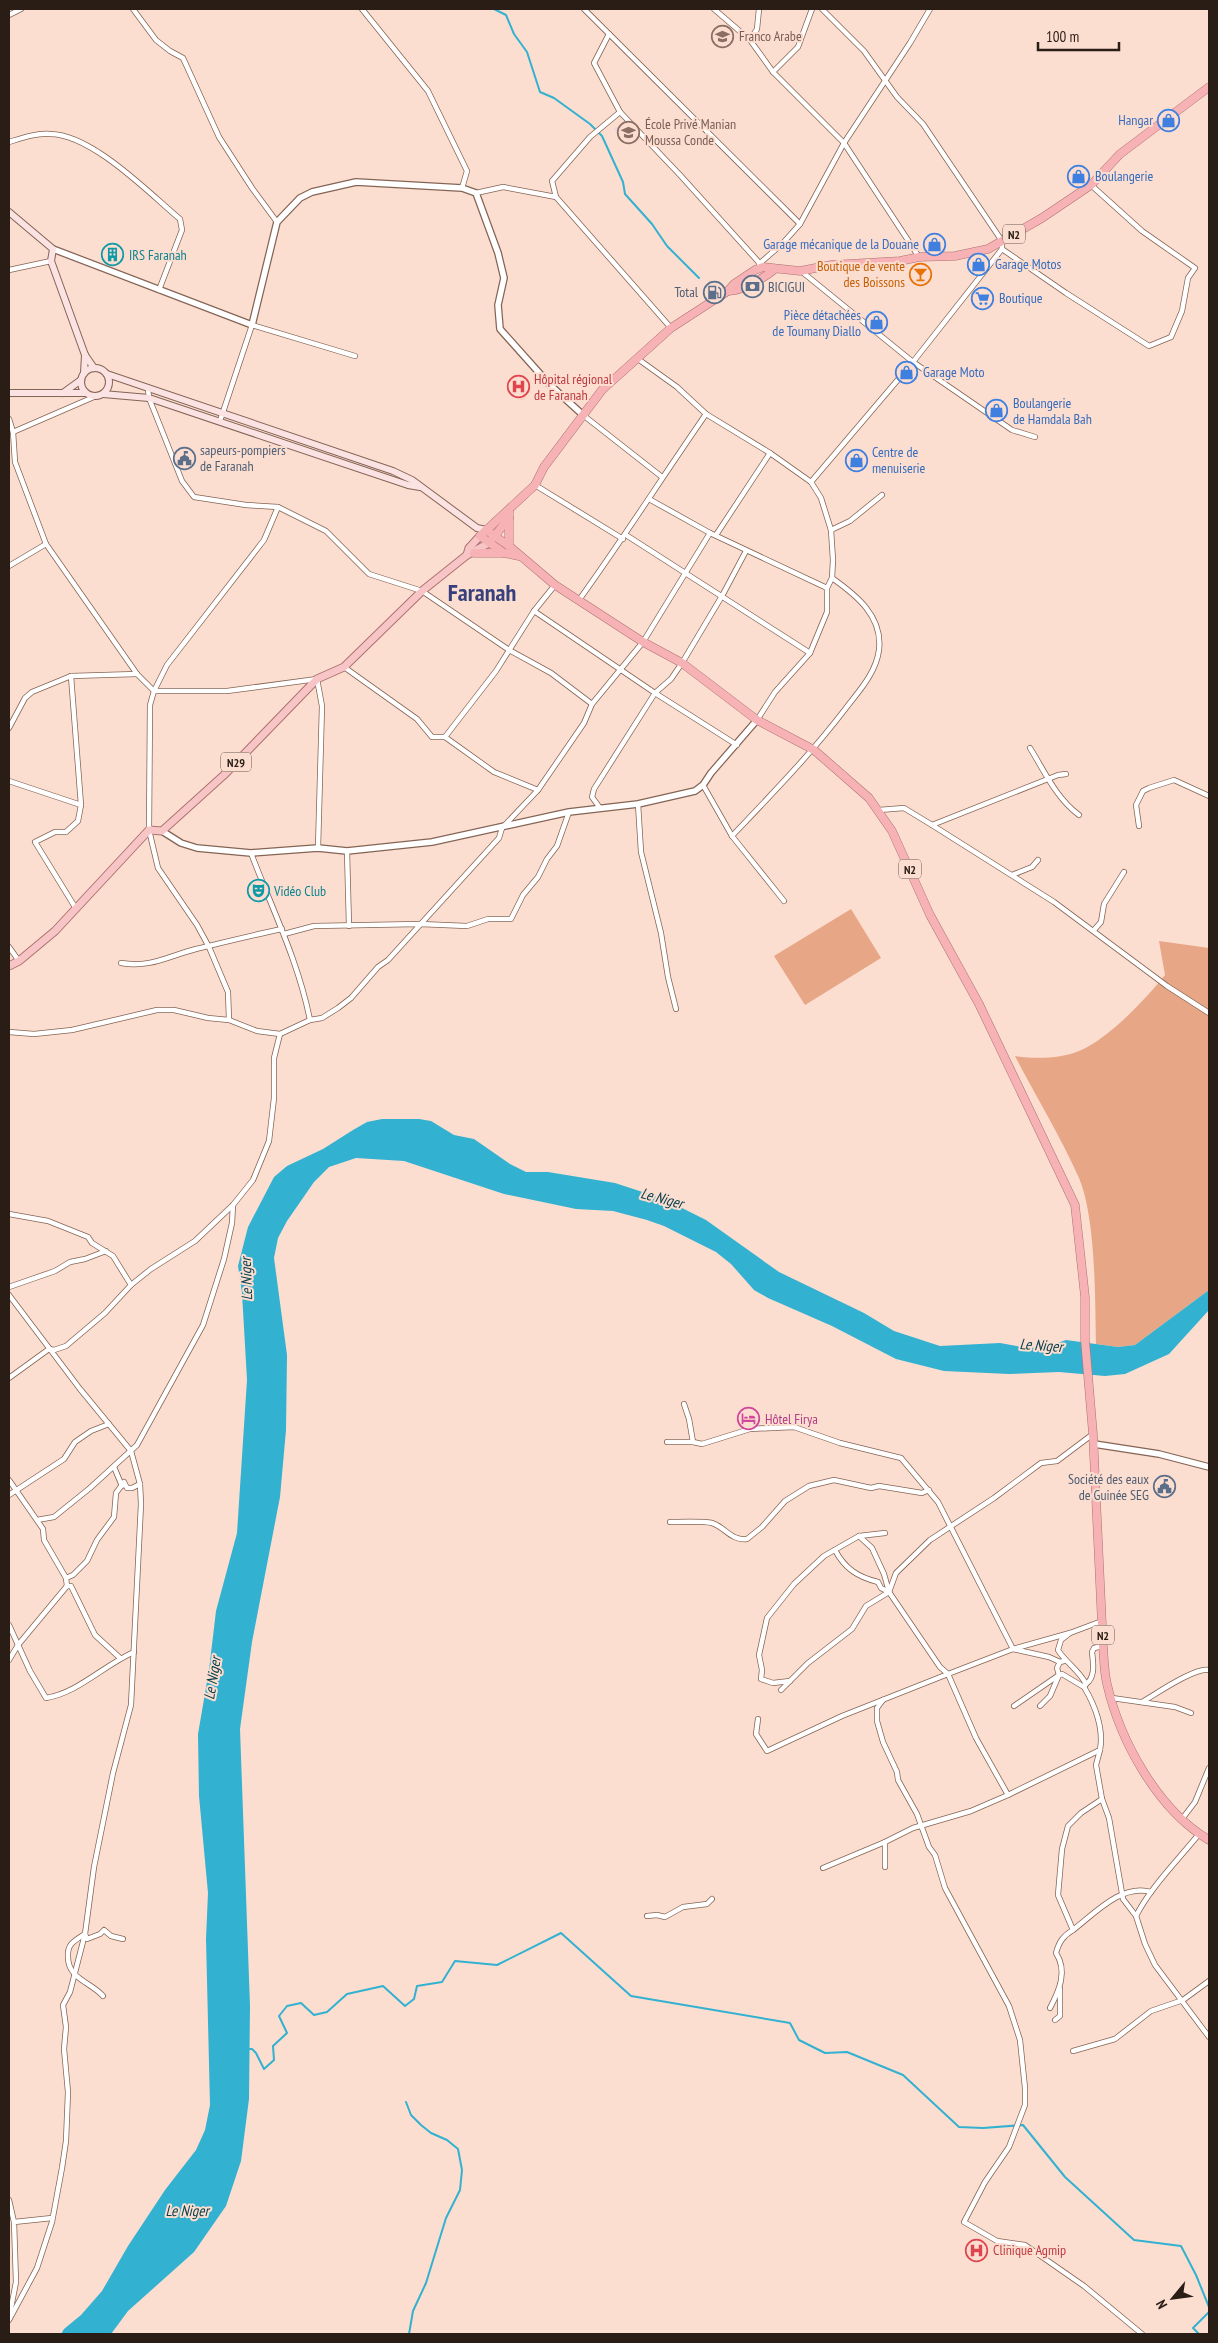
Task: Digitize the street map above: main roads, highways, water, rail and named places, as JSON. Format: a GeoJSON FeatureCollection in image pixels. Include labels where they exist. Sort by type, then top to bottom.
{"type":"FeatureCollection","features":[{"type":"Feature","properties":{"kind":"highway","name":"N2"},"geometry":{"type":"LineString","coordinates":[[728,291],[734,284],[761,266],[775,270],[800,271],[831,265],[900,261],[919,257],[955,256],[1002,245],[1091,185],[1120,154],[1209,87]]}},
{"type":"Feature","properties":{"kind":"highway"},"geometry":{"type":"LineString","coordinates":[[489,543],[509,514],[534,485],[544,467],[602,390],[672,328],[728,291],[768,276],[775,270]]}},
{"type":"Feature","properties":{"kind":"highway"},"geometry":{"type":"LineString","coordinates":[[479,532],[486,530],[509,514]]}},
{"type":"Feature","properties":{"kind":"highway"},"geometry":{"type":"LineString","coordinates":[[470,554],[507,549],[509,514]]}},
{"type":"Feature","properties":{"kind":"highway","name":"N2"},"geometry":{"type":"LineString","coordinates":[[486,530],[495,535],[507,549]]}},
{"type":"Feature","properties":{"kind":"highway","name":"N2"},"geometry":{"type":"LineString","coordinates":[[479,532],[489,543],[507,549],[519,556],[555,585],[644,642],[682,663],[757,720],[814,750],[870,798],[892,831],[930,915],[979,1004],[1067,1186],[1074,1205],[1079,1229],[1085,1297],[1085,1340],[1091,1395],[1103,1646],[1107,1684],[1127,1743],[1144,1773],[1181,1820],[1209,1840]]}},
{"type":"Feature","properties":{"kind":"main road"},"geometry":{"type":"LineString","coordinates":[[9,212],[53,249],[51,261],[85,355],[94,368],[148,389],[307,444],[393,471],[412,480],[479,532],[469,548],[470,554],[489,543]]}},
{"type":"Feature","properties":{"kind":"main road"},"geometry":{"type":"LineString","coordinates":[[85,355],[82,387],[86,393]]}},
{"type":"Feature","properties":{"kind":"main road"},"geometry":{"type":"LineString","coordinates":[[63,393],[94,368]]}},
{"type":"Feature","properties":{"kind":"main road"},"geometry":{"type":"LineString","coordinates":[[100,395],[109,385],[106,374]]}},
{"type":"Feature","properties":{"kind":"main road"},"geometry":{"type":"LineString","coordinates":[[9,392],[86,393],[149,398],[408,485],[421,487]]}},
{"type":"Feature","properties":{"kind":"main road","name":"N29"},"geometry":{"type":"LineString","coordinates":[[9,966],[55,931],[149,830],[162,831],[224,774],[317,679],[344,667],[422,591],[470,554]]}},
{"type":"Feature","properties":{"kind":"water","name":"Le Niger"},"geometry":{"type":"Polygon","coordinates":[[[382,1119],[419,1119],[431,1121],[454,1135],[474,1139],[510,1164],[526,1172],[548,1172],[615,1183],[664,1199],[706,1220],[779,1272],[864,1313],[894,1331],[940,1346],[1000,1343],[1027,1348],[1049,1346],[1066,1340],[1118,1347],[1135,1345],[1209,1290],[1209,1310],[1169,1354],[1125,1374],[1105,1376],[1059,1372],[1009,1374],[944,1371],[896,1359],[832,1326],[768,1298],[754,1290],[731,1264],[716,1252],[664,1226],[647,1220],[613,1211],[576,1209],[504,1194],[404,1161],[356,1158],[329,1167],[314,1182],[287,1221],[278,1238],[274,1258],[287,1355],[286,1430],[280,1497],[252,1642],[240,1729],[250,2006],[249,2099],[241,2161],[226,2206],[194,2252],[128,2311],[111,2334],[61,2334],[102,2291],[128,2246],[165,2190],[196,2150],[205,2130],[210,2105],[206,1939],[208,1893],[199,1796],[198,1734],[209,1670],[216,1611],[237,1533],[247,1380],[242,1293],[238,1266],[248,1227],[274,1177],[287,1166],[323,1149],[367,1122],[382,1119]]]}},
{"type":"Feature","properties":{"kind":"waterway"},"geometry":{"type":"LineString","coordinates":[[494,9],[506,15],[514,34],[527,52],[540,92],[554,98],[590,124],[602,136],[623,182],[625,194],[652,224],[667,246],[699,278]]}},
{"type":"Feature","properties":{"kind":"waterway"},"geometry":{"type":"LineString","coordinates":[[248,2049],[252,2049],[256,2053],[264,2069],[274,2060],[273,2046],[287,2033],[279,2016],[287,2006],[301,2003],[314,2015],[327,2012],[347,1994],[383,1986],[405,2006],[414,1999],[417,1986],[442,1982],[455,1961],[497,1965],[561,1933],[631,1996],[790,2023],[799,2040],[825,2053],[847,2052],[903,2075],[959,2127],[983,2128],[1023,2125],[1065,2177],[1134,2240],[1181,2246],[1196,2275],[1209,2307]]}},
{"type":"Feature","properties":{"kind":"waterway"},"geometry":{"type":"LineString","coordinates":[[406,2102],[411,2115],[421,2125],[431,2133],[447,2140],[458,2149],[462,2170],[460,2190],[446,2218],[426,2283],[413,2311],[409,2334]]}},
{"type":"Feature","properties":{"kind":"waterway"},"geometry":{"type":"LineString","coordinates":[[1199,2334],[1193,2328],[1209,2312]]}},
{"type":"Feature","properties":{"kind":"place","name":"Franco Arabe"},"geometry":{"type":"Point","coordinates":[723,36]}},
{"type":"Feature","properties":{"kind":"place","name":"Hangar"},"geometry":{"type":"Point","coordinates":[1169,120]}},
{"type":"Feature","properties":{"kind":"place","name":"École Privé Manian Moussa Conde"},"geometry":{"type":"Point","coordinates":[629,132]}},
{"type":"Feature","properties":{"kind":"place","name":"Boulangerie"},"geometry":{"type":"Point","coordinates":[1079,176]}},
{"type":"Feature","properties":{"kind":"place","name":"Garage mécanique de la Douane"},"geometry":{"type":"Point","coordinates":[935,244]}},
{"type":"Feature","properties":{"kind":"place","name":"IRS Faranah"},"geometry":{"type":"Point","coordinates":[113,255]}},
{"type":"Feature","properties":{"kind":"place","name":"Garage Motos"},"geometry":{"type":"Point","coordinates":[979,264]}},
{"type":"Feature","properties":{"kind":"place","name":"Boutique de vente des Boissons"},"geometry":{"type":"Point","coordinates":[921,274]}},
{"type":"Feature","properties":{"kind":"place","name":"BICIGUI"},"geometry":{"type":"Point","coordinates":[752,287]}},
{"type":"Feature","properties":{"kind":"place","name":"Total"},"geometry":{"type":"Point","coordinates":[714,292]}},
{"type":"Feature","properties":{"kind":"place","name":"Boutique"},"geometry":{"type":"Point","coordinates":[983,298]}},
{"type":"Feature","properties":{"kind":"place","name":"Pièce détachées de Toumany Diallo"},"geometry":{"type":"Point","coordinates":[877,323]}},
{"type":"Feature","properties":{"kind":"place","name":"Garage Moto"},"geometry":{"type":"Point","coordinates":[907,372]}},
{"type":"Feature","properties":{"kind":"place","name":"Hôpital régional de Faranah"},"geometry":{"type":"Point","coordinates":[518,387]}},
{"type":"Feature","properties":{"kind":"place","name":"Boulangerie de Hamdala Bah"},"geometry":{"type":"Point","coordinates":[997,411]}},
{"type":"Feature","properties":{"kind":"place","name":"sapeurs-pompiers de Faranah"},"geometry":{"type":"Point","coordinates":[184,458]}},
{"type":"Feature","properties":{"kind":"place","name":"Centre de menuiserie"},"geometry":{"type":"Point","coordinates":[856,460]}},
{"type":"Feature","properties":{"kind":"place","name":"Vidéo Club"},"geometry":{"type":"Point","coordinates":[258,891]}},
{"type":"Feature","properties":{"kind":"place","name":"Hôtel Firya"},"geometry":{"type":"Point","coordinates":[749,1419]}},
{"type":"Feature","properties":{"kind":"place","name":"Société des eaux de Guinée SEG"},"geometry":{"type":"Point","coordinates":[1165,1487]}},
{"type":"Feature","properties":{"kind":"place","name":"Clinique Agmip"},"geometry":{"type":"Point","coordinates":[977,2250]}},
{"type":"Feature","properties":{"kind":"district","name":"Faranah"},"geometry":{"type":"Point","coordinates":[482,592]}}]}
